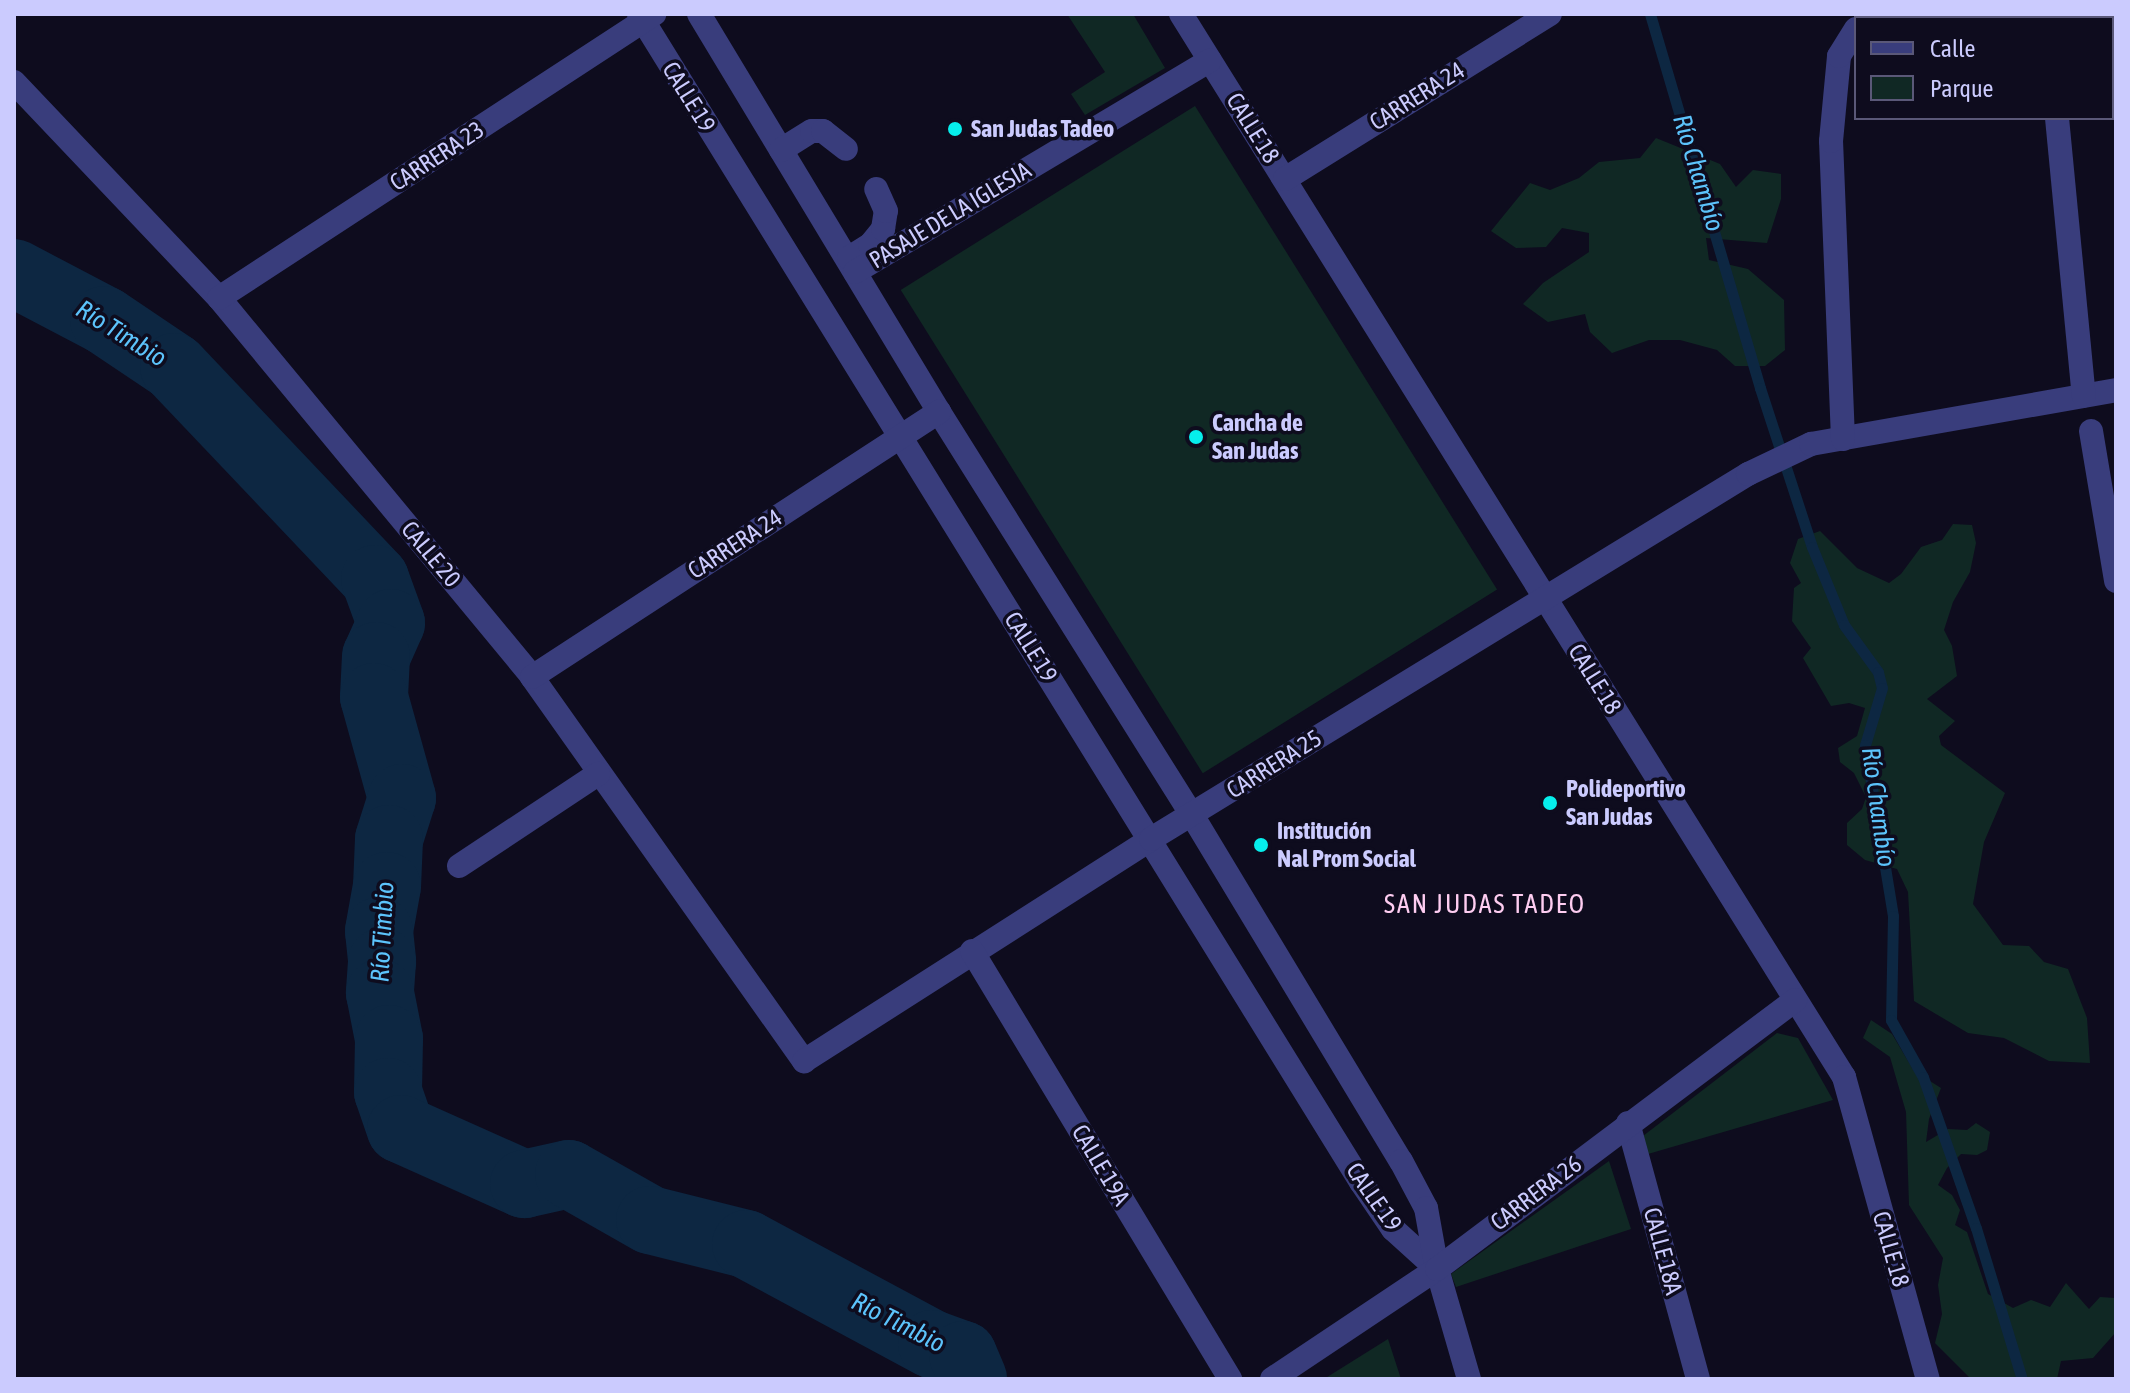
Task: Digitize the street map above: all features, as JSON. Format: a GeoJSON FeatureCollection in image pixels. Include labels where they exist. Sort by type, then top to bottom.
{"type":"FeatureCollection","features":[{"type":"Feature","properties":{"kind":"street","name":"CALLE 19"},"geometry":{"type":"LineString","coordinates":[[699,14],[939,412],[1192,815],[1401,1161],[1426,1208],[1437,1269],[1469,1379]]}},
{"type":"Feature","properties":{"kind":"street","name":"CALLE 18"},"geometry":{"type":"LineString","coordinates":[[1181,14],[1844,1077],[1928,1379]]}},
{"type":"Feature","properties":{"kind":"street","name":"CARRERA 24"},"geometry":{"type":"LineString","coordinates":[[1285,179],[1550,14]]}},
{"type":"Feature","properties":{"kind":"street","name":"CALLE 19"},"geometry":{"type":"LineString","coordinates":[[645,17],[900,437],[1361,1182],[1393,1229],[1437,1269]]}},
{"type":"Feature","properties":{"kind":"street","name":"CARRERA 23"},"geometry":{"type":"LineString","coordinates":[[219,298],[645,17]]}},
{"type":"Feature","properties":{"kind":"street"},"geometry":{"type":"LineString","coordinates":[[1854,32],[1839,56],[1831,141],[1843,439],[2116,390]]}},
{"type":"Feature","properties":{"kind":"street","name":"PASAJE DE LA IGLESIA"},"geometry":{"type":"LineString","coordinates":[[851,266],[1210,60]]}},
{"type":"Feature","properties":{"kind":"street","name":"CALLE 20"},"geometry":{"type":"LineString","coordinates":[[14,82],[219,298],[532,677],[804,1061]]}},
{"type":"Feature","properties":{"kind":"street"},"geometry":{"type":"LineString","coordinates":[[2057,120],[2084,396]]}},
{"type":"Feature","properties":{"kind":"street"},"geometry":{"type":"LineString","coordinates":[[781,150],[812,131],[834,135],[846,149]]}},
{"type":"Feature","properties":{"kind":"street"},"geometry":{"type":"LineString","coordinates":[[851,266],[883,229],[886,211],[876,189]]}},
{"type":"Feature","properties":{"kind":"street","name":"CARRERA 24"},"geometry":{"type":"LineString","coordinates":[[532,677],[939,412]]}},
{"type":"Feature","properties":{"kind":"street"},"geometry":{"type":"LineString","coordinates":[[2091,431],[2116,581]]}},
{"type":"Feature","properties":{"kind":"street","name":"CARRERA 25"},"geometry":{"type":"LineString","coordinates":[[804,1061],[1151,839],[1748,474],[1811,444],[1843,439]]}},
{"type":"Feature","properties":{"kind":"street"},"geometry":{"type":"LineString","coordinates":[[459,866],[598,774]]}},
{"type":"Feature","properties":{"kind":"street","name":"CALLE 19A"},"geometry":{"type":"LineString","coordinates":[[972,951],[1230,1379]]}},
{"type":"Feature","properties":{"kind":"street","name":"CARRERA 26"},"geometry":{"type":"LineString","coordinates":[[1272,1379],[1437,1269],[1795,1000]]}},
{"type":"Feature","properties":{"kind":"street","name":"CALLE 18A"},"geometry":{"type":"LineString","coordinates":[[1628,1123],[1698,1379]]}},
{"type":"Feature","properties":{"kind":"green space"},"geometry":{"type":"Polygon","coordinates":[[[1067,14],[1133,14],[1165,68],[1085,115],[1071,94],[1105,72],[1067,14]]]}},
{"type":"Feature","properties":{"kind":"green space","name":"Cancha de San Judas"},"geometry":{"type":"Polygon","coordinates":[[[1195,106],[1497,589],[1203,773],[901,290],[1195,106]]]}},
{"type":"Feature","properties":{"kind":"green space"},"geometry":{"type":"Polygon","coordinates":[[[1656,138],[1720,164],[1736,187],[1753,170],[1781,174],[1781,199],[1767,243],[1706,238],[1709,260],[1748,269],[1784,300],[1785,350],[1765,366],[1735,366],[1717,350],[1680,340],[1649,340],[1612,353],[1590,332],[1585,314],[1548,322],[1523,304],[1543,283],[1589,252],[1589,233],[1562,228],[1546,247],[1516,248],[1491,231],[1530,183],[1550,190],[1579,178],[1599,162],[1640,158],[1656,138]]]}},
{"type":"Feature","properties":{"kind":"green space"},"geometry":{"type":"Polygon","coordinates":[[[1953,524],[1972,525],[1976,543],[1970,572],[1953,602],[1944,630],[1952,646],[1957,676],[1927,699],[1955,721],[1939,736],[1941,745],[2005,793],[1984,842],[1973,904],[2003,945],[2029,946],[2044,962],[2068,969],[2087,1018],[2090,1063],[2049,1061],[2004,1038],[1968,1033],[1914,1001],[1908,892],[1897,869],[1865,860],[1847,845],[1847,823],[1862,809],[1866,797],[1854,773],[1840,762],[1838,748],[1857,736],[1865,708],[1849,703],[1831,706],[1803,658],[1811,648],[1792,621],[1794,588],[1801,583],[1790,563],[1798,539],[1820,531],[1857,568],[1889,583],[1901,574],[1921,547],[1942,540],[1953,524]]]}},
{"type":"Feature","properties":{"kind":"green space"},"geometry":{"type":"Polygon","coordinates":[[[1871,1020],[1892,1034],[1914,1071],[1941,1088],[1929,1119],[1926,1142],[1948,1129],[1967,1130],[1976,1123],[1990,1132],[1987,1150],[1977,1155],[1961,1154],[1947,1168],[1938,1185],[1952,1195],[1960,1210],[1955,1225],[1967,1232],[1988,1294],[2013,1308],[2031,1300],[2050,1307],[2066,1283],[2089,1309],[2100,1297],[2115,1298],[2116,1332],[2093,1358],[2061,1361],[2057,1379],[1971,1379],[1935,1343],[1942,1314],[1938,1285],[1943,1258],[1909,1205],[1906,1112],[1890,1057],[1863,1038],[1871,1020]]]}},
{"type":"Feature","properties":{"kind":"green space"},"geometry":{"type":"Polygon","coordinates":[[[1777,1033],[1798,1038],[1833,1100],[1648,1154],[1643,1136],[1777,1033]]]}},
{"type":"Feature","properties":{"kind":"green space"},"geometry":{"type":"Polygon","coordinates":[[[1609,1161],[1631,1229],[1456,1287],[1451,1274],[1609,1161]]]}},
{"type":"Feature","properties":{"kind":"green space"},"geometry":{"type":"Polygon","coordinates":[[[1388,1339],[1401,1379],[1324,1379],[1388,1339]]]}},
{"type":"Feature","properties":{"kind":"waterway","name":"Río Chambío"},"geometry":{"type":"LineString","coordinates":[[1650,14],[1760,388],[1812,547],[1844,625],[1878,672],[1882,688],[1865,745],[1893,916],[1891,1020],[1923,1077],[1976,1228],[2022,1379]]}},
{"type":"Feature","properties":{"kind":"waterway","name":"Río Timbio"},"geometry":{"type":"LineString","coordinates":[[14,273],[104,320],[174,367],[375,579],[391,623],[376,656],[374,697],[402,798],[389,839],[387,886],[379,931],[382,962],[380,993],[389,1039],[388,1092],[401,1129],[524,1184],[569,1174],[650,1220],[746,1244],[932,1344],[963,1355],[973,1379]]}},
{"type":"Feature","properties":{"kind":"place","name":"San Judas Tadeo"},"geometry":{"type":"Point","coordinates":[955,129]}},
{"type":"Feature","properties":{"kind":"place","name":"Cancha de San Judas"},"geometry":{"type":"Point","coordinates":[1196,437]}},
{"type":"Feature","properties":{"kind":"place","name":"Polideportivo San Judas"},"geometry":{"type":"Point","coordinates":[1550,803]}},
{"type":"Feature","properties":{"kind":"place","name":"Institución Nal Prom Social"},"geometry":{"type":"Point","coordinates":[1261,845]}},
{"type":"Feature","properties":{"kind":"district","name":"SAN JUDAS TADEO"},"geometry":{"type":"Point","coordinates":[1485,905]}}]}
